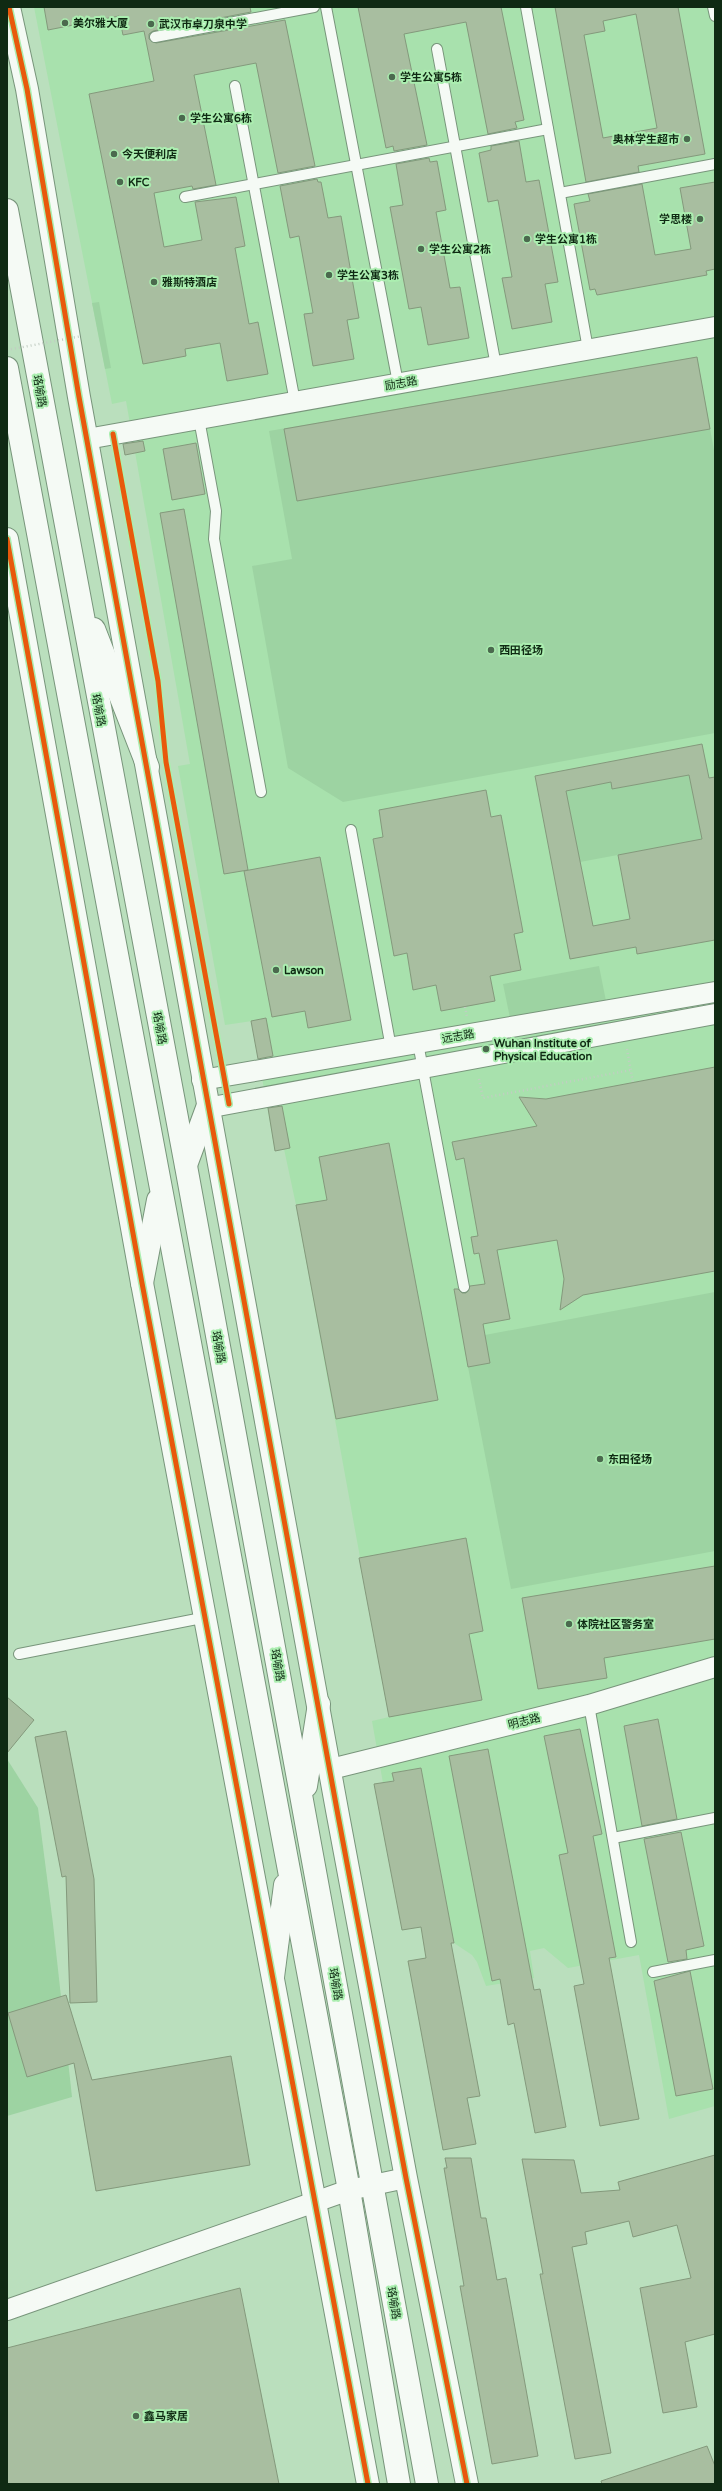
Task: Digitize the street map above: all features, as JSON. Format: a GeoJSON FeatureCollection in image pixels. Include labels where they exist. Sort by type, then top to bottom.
{"type":"FeatureCollection","features":[{"type":"Feature","properties":{"kind":"main road"},"geometry":{"type":"LineString","coordinates":[[9,7],[27,89],[87,439],[148,767],[207,1108],[331,1769],[336,1810],[406,2178],[467,2484]]}},
{"type":"Feature","properties":{"kind":"main road","name":"珞喻路"},"geometry":{"type":"LineString","coordinates":[[7,210],[74,576],[186,1166],[427,2484]]}},
{"type":"Feature","properties":{"kind":"main road"},"geometry":{"type":"LineString","coordinates":[[7,368],[11,418],[160,1187],[349,2190],[399,2484]]}},
{"type":"Feature","properties":{"kind":"main road"},"geometry":{"type":"LineString","coordinates":[[7,539],[142,1282],[207,1617],[368,2484]]}},
{"type":"Feature","properties":{"kind":"main road"},"geometry":{"type":"LineString","coordinates":[[74,576],[148,767]]}},
{"type":"Feature","properties":{"kind":"main road"},"geometry":{"type":"LineString","coordinates":[[186,1166],[207,1108]]}},
{"type":"Feature","properties":{"kind":"main road"},"geometry":{"type":"LineString","coordinates":[[142,1282],[160,1187]]}},
{"type":"Feature","properties":{"kind":"main road"},"geometry":{"type":"LineString","coordinates":[[303,1803],[318,1704]]}},
{"type":"Feature","properties":{"kind":"main road"},"geometry":{"type":"LineString","coordinates":[[273,1977],[287,1866]]}},
{"type":"Feature","properties":{"kind":"street","name":"励志路"},"geometry":{"type":"LineString","coordinates":[[87,439],[715,327]]}},
{"type":"Feature","properties":{"kind":"street","name":"远志路"},"geometry":{"type":"LineString","coordinates":[[202,1080],[715,992]]}},
{"type":"Feature","properties":{"kind":"street"},"geometry":{"type":"LineString","coordinates":[[207,1108],[715,1014]]}},
{"type":"Feature","properties":{"kind":"street","name":"明志路"},"geometry":{"type":"LineString","coordinates":[[331,1769],[589,1706],[715,1668]]}},
{"type":"Feature","properties":{"kind":"street"},"geometry":{"type":"LineString","coordinates":[[7,2310],[349,2190],[406,2178]]}},
{"type":"Feature","properties":{"kind":"lane"},"geometry":{"type":"LineString","coordinates":[[155,37],[314,7]]}},
{"type":"Feature","properties":{"kind":"lane"},"geometry":{"type":"LineString","coordinates":[[326,7],[398,383]]}},
{"type":"Feature","properties":{"kind":"lane"},"geometry":{"type":"LineString","coordinates":[[526,7],[588,349]]}},
{"type":"Feature","properties":{"kind":"lane"},"geometry":{"type":"LineString","coordinates":[[713,7],[715,16]]}},
{"type":"Feature","properties":{"kind":"lane"},"geometry":{"type":"LineString","coordinates":[[437,49],[496,366]]}},
{"type":"Feature","properties":{"kind":"lane"},"geometry":{"type":"LineString","coordinates":[[235,86],[295,402]]}},
{"type":"Feature","properties":{"kind":"lane"},"geometry":{"type":"LineString","coordinates":[[185,197],[548,129]]}},
{"type":"Feature","properties":{"kind":"lane"},"geometry":{"type":"LineString","coordinates":[[560,193],[715,164]]}},
{"type":"Feature","properties":{"kind":"lane"},"geometry":{"type":"LineString","coordinates":[[199,419],[216,511],[214,539],[261,792]]}},
{"type":"Feature","properties":{"kind":"lane"},"geometry":{"type":"LineString","coordinates":[[351,830],[391,1048]]}},
{"type":"Feature","properties":{"kind":"lane"},"geometry":{"type":"LineString","coordinates":[[418,1043],[464,1287]]}},
{"type":"Feature","properties":{"kind":"lane"},"geometry":{"type":"LineString","coordinates":[[19,1654],[207,1617]]}},
{"type":"Feature","properties":{"kind":"lane"},"geometry":{"type":"LineString","coordinates":[[589,1706],[631,1942]]}},
{"type":"Feature","properties":{"kind":"lane"},"geometry":{"type":"LineString","coordinates":[[613,1838],[715,1818]]}},
{"type":"Feature","properties":{"kind":"lane"},"geometry":{"type":"LineString","coordinates":[[653,1972],[715,1960]]}},
{"type":"Feature","properties":{"kind":"path"},"geometry":{"type":"LineString","coordinates":[[7,350],[82,336]]}},
{"type":"Feature","properties":{"kind":"path"},"geometry":{"type":"LineString","coordinates":[[624,1031],[633,1083]]}},
{"type":"Feature","properties":{"kind":"path"},"geometry":{"type":"LineString","coordinates":[[480,1079],[483,1098],[631,1070]]}},
{"type":"Feature","properties":{"kind":"shaded area","name":"Wuhan Institute of Physical Education"},"geometry":{"type":"Polygon","coordinates":[[[34,7],[715,7],[715,2106],[669,2119],[639,1955],[568,1968],[544,1948],[530,1951],[534,1978],[486,1986],[477,1962],[472,1955],[454,1943],[421,1768],[392,1773],[394,1780],[383,1783],[372,1721],[389,1717],[296,1205],[284,1149],[275,1151],[252,1021],[225,1025],[178,766],[190,764],[126,401],[112,404],[34,7]]]}},
{"type":"Feature","properties":{"kind":"shaded area"},"geometry":{"type":"Polygon","coordinates":[[[99,302],[111,368],[105,369],[92,303],[99,302]]]}},
{"type":"Feature","properties":{"kind":"shaded area","name":"西田径场"},"geometry":{"type":"Polygon","coordinates":[[[697,357],[715,456],[715,733],[343,802],[288,768],[252,566],[292,559],[269,431],[697,357]]]}},
{"type":"Feature","properties":{"kind":"shaded area"},"geometry":{"type":"Polygon","coordinates":[[[689,775],[701,834],[709,838],[580,862],[566,791],[611,782],[613,789],[689,775]]]}},
{"type":"Feature","properties":{"kind":"shaded area"},"geometry":{"type":"Polygon","coordinates":[[[599,966],[606,1001],[510,1018],[503,984],[599,966]]]}},
{"type":"Feature","properties":{"kind":"shaded area","name":"东田径场"},"geometry":{"type":"Polygon","coordinates":[[[715,1292],[715,1551],[511,1589],[468,1367],[490,1363],[485,1335],[715,1292]]]}},
{"type":"Feature","properties":{"kind":"shaded area"},"geometry":{"type":"Polygon","coordinates":[[[7,1759],[38,1808],[53,1924],[72,2097],[7,2116],[7,1759]]]}},
{"type":"Feature","properties":{"kind":"building"},"geometry":{"type":"Polygon","coordinates":[[[44,7],[250,7],[251,12],[153,31],[149,34],[149,39],[156,43],[285,20],[315,166],[278,173],[256,63],[194,75],[216,185],[193,189],[192,186],[154,193],[164,247],[202,240],[195,202],[236,197],[245,246],[235,248],[249,324],[258,322],[268,374],[227,381],[220,343],[185,349],[186,356],[143,364],[89,94],[154,81],[144,31],[123,35],[119,16],[48,30],[44,7]]]}},
{"type":"Feature","properties":{"kind":"building","name":"学生公寓5栋"},"geometry":{"type":"Polygon","coordinates":[[[358,7],[501,7],[524,120],[515,122],[517,128],[488,134],[466,22],[404,34],[427,145],[394,151],[393,146],[386,148],[358,7]]]}},
{"type":"Feature","properties":{"kind":"building"},"geometry":{"type":"Polygon","coordinates":[[[555,7],[678,7],[705,154],[638,166],[639,172],[586,182],[555,7]],[[636,14],[603,21],[605,31],[584,35],[603,138],[657,128],[636,14]]]}},
{"type":"Feature","properties":{"kind":"building","name":"学生公寓1栋"},"geometry":{"type":"Polygon","coordinates":[[[519,141],[526,182],[539,180],[558,282],[545,284],[552,322],[512,329],[502,278],[512,277],[498,200],[488,202],[479,153],[491,150],[491,146],[519,141]]]}},
{"type":"Feature","properties":{"kind":"building","name":"学生公寓2栋"},"geometry":{"type":"Polygon","coordinates":[[[429,158],[430,162],[437,161],[446,210],[436,212],[450,288],[460,287],[469,338],[428,345],[421,307],[409,309],[390,207],[403,205],[396,164],[429,158]]]}},
{"type":"Feature","properties":{"kind":"building","name":"学生公寓3栋"},"geometry":{"type":"Polygon","coordinates":[[[317,179],[318,182],[321,182],[328,218],[341,216],[359,318],[347,320],[354,359],[313,366],[304,314],[313,313],[299,236],[290,238],[280,186],[317,179]]]}},
{"type":"Feature","properties":{"kind":"building"},"geometry":{"type":"Polygon","coordinates":[[[715,182],[715,269],[706,271],[707,275],[597,295],[595,289],[590,290],[574,204],[590,201],[588,194],[642,184],[655,255],[691,249],[680,188],[715,182]]]}},
{"type":"Feature","properties":{"kind":"building"},"geometry":{"type":"Polygon","coordinates":[[[697,357],[710,429],[297,501],[284,429],[697,357]]]}},
{"type":"Feature","properties":{"kind":"building"},"geometry":{"type":"Polygon","coordinates":[[[143,441],[145,451],[125,455],[123,444],[143,441]]]}},
{"type":"Feature","properties":{"kind":"building"},"geometry":{"type":"Polygon","coordinates":[[[196,443],[205,494],[172,500],[163,449],[196,443]]]}},
{"type":"Feature","properties":{"kind":"building"},"geometry":{"type":"Polygon","coordinates":[[[184,509],[248,870],[224,874],[160,513],[184,509]]]}},
{"type":"Feature","properties":{"kind":"building"},"geometry":{"type":"Polygon","coordinates":[[[702,744],[709,778],[715,777],[715,940],[637,954],[636,947],[570,959],[535,776],[702,744]],[[689,775],[612,789],[611,782],[566,791],[593,926],[630,919],[618,855],[702,839],[689,775]]]}},
{"type":"Feature","properties":{"kind":"building"},"geometry":{"type":"Polygon","coordinates":[[[486,790],[491,817],[501,815],[523,932],[514,934],[521,970],[490,976],[495,1001],[441,1011],[436,985],[413,990],[407,953],[394,956],[373,839],[383,837],[379,810],[486,790]]]}},
{"type":"Feature","properties":{"kind":"building"},"geometry":{"type":"Polygon","coordinates":[[[320,857],[351,1020],[308,1028],[305,1011],[272,1017],[244,871],[320,857]]]}},
{"type":"Feature","properties":{"kind":"building"},"geometry":{"type":"Polygon","coordinates":[[[266,1018],[273,1056],[258,1059],[251,1021],[266,1018]]]}},
{"type":"Feature","properties":{"kind":"building"},"geometry":{"type":"Polygon","coordinates":[[[715,1067],[715,1271],[583,1295],[560,1310],[564,1279],[557,1240],[497,1250],[510,1319],[483,1324],[490,1363],[468,1367],[454,1289],[458,1289],[462,1293],[466,1293],[470,1286],[485,1284],[479,1253],[474,1254],[471,1237],[478,1236],[464,1158],[456,1160],[452,1142],[537,1126],[519,1097],[546,1099],[715,1067]]]}},
{"type":"Feature","properties":{"kind":"building"},"geometry":{"type":"Polygon","coordinates":[[[282,1106],[290,1148],[275,1151],[268,1108],[282,1106]]]}},
{"type":"Feature","properties":{"kind":"building"},"geometry":{"type":"Polygon","coordinates":[[[389,1143],[438,1400],[336,1419],[296,1205],[327,1200],[319,1157],[389,1143]]]}},
{"type":"Feature","properties":{"kind":"building"},"geometry":{"type":"Polygon","coordinates":[[[466,1538],[483,1631],[469,1634],[482,1700],[389,1717],[359,1558],[466,1538]]]}},
{"type":"Feature","properties":{"kind":"building"},"geometry":{"type":"Polygon","coordinates":[[[715,1566],[715,1639],[604,1658],[607,1678],[538,1689],[522,1598],[715,1566]]]}},
{"type":"Feature","properties":{"kind":"building"},"geometry":{"type":"Polygon","coordinates":[[[7,1697],[34,1720],[7,1753],[7,1697]]]}},
{"type":"Feature","properties":{"kind":"building"},"geometry":{"type":"Polygon","coordinates":[[[658,1719],[677,1819],[642,1826],[624,1726],[658,1719]]]}},
{"type":"Feature","properties":{"kind":"building"},"geometry":{"type":"Polygon","coordinates":[[[580,1729],[602,1834],[593,1836],[616,1957],[609,1958],[639,2119],[600,2126],[574,1986],[584,1984],[559,1855],[568,1853],[544,1736],[580,1729]]]}},
{"type":"Feature","properties":{"kind":"building"},"geometry":{"type":"Polygon","coordinates":[[[66,1731],[94,1879],[97,2002],[70,2003],[66,1876],[62,1877],[35,1737],[66,1731]]]}},
{"type":"Feature","properties":{"kind":"building"},"geometry":{"type":"Polygon","coordinates":[[[488,1749],[534,1990],[540,1989],[566,2127],[535,2133],[514,2023],[508,2025],[500,1979],[492,1981],[449,1756],[488,1749]]]}},
{"type":"Feature","properties":{"kind":"building"},"geometry":{"type":"Polygon","coordinates":[[[421,1768],[454,1943],[451,1943],[480,2096],[467,2098],[476,2144],[443,2150],[408,1961],[426,1958],[421,1927],[402,1930],[374,1784],[394,1781],[392,1773],[421,1768]]]}},
{"type":"Feature","properties":{"kind":"building"},"geometry":{"type":"Polygon","coordinates":[[[681,1832],[704,1946],[686,1950],[687,1959],[668,1962],[644,1839],[681,1832]]]}},
{"type":"Feature","properties":{"kind":"building"},"geometry":{"type":"Polygon","coordinates":[[[690,1971],[713,2089],[676,2096],[654,1981],[690,1971]]]}},
{"type":"Feature","properties":{"kind":"building"},"geometry":{"type":"Polygon","coordinates":[[[66,1995],[92,2080],[231,2056],[250,2165],[96,2191],[74,2063],[27,2077],[8,2013],[66,1995]]]}},
{"type":"Feature","properties":{"kind":"building"},"geometry":{"type":"Polygon","coordinates":[[[715,2155],[715,2334],[685,2342],[697,2407],[663,2413],[640,2288],[691,2278],[677,2225],[633,2237],[629,2221],[585,2232],[587,2244],[572,2247],[611,2453],[575,2459],[540,2274],[543,2274],[522,2159],[574,2160],[581,2193],[620,2190],[618,2182],[715,2155]]]}},
{"type":"Feature","properties":{"kind":"building"},"geometry":{"type":"Polygon","coordinates":[[[445,2158],[471,2158],[481,2218],[486,2218],[497,2280],[506,2278],[538,2456],[492,2464],[460,2286],[464,2286],[444,2168],[447,2168],[445,2158]]]}},
{"type":"Feature","properties":{"kind":"building","name":"鑫马家居"},"geometry":{"type":"Polygon","coordinates":[[[240,2288],[279,2484],[7,2484],[7,2348],[240,2288]]]}},
{"type":"Feature","properties":{"kind":"building"},"geometry":{"type":"Polygon","coordinates":[[[707,2446],[715,2466],[715,2484],[602,2484],[601,2481],[707,2446]]]}},
{"type":"Feature","properties":{"kind":"cycle path"},"geometry":{"type":"LineString","coordinates":[[9,7],[27,89],[79,397],[337,1810],[406,2178],[467,2484]]}},
{"type":"Feature","properties":{"kind":"cycle path"},"geometry":{"type":"LineString","coordinates":[[113,434],[158,681],[166,762],[229,1104]]}},
{"type":"Feature","properties":{"kind":"cycle path"},"geometry":{"type":"LineString","coordinates":[[7,539],[142,1283],[368,2484]]}},
{"type":"Feature","properties":{"kind":"place","name":"美尔雅大厦"},"geometry":{"type":"Point","coordinates":[65,23]}},
{"type":"Feature","properties":{"kind":"place","name":"武汉市卓刀泉中学"},"geometry":{"type":"Point","coordinates":[151,24]}},
{"type":"Feature","properties":{"kind":"place","name":"学生公寓5栋"},"geometry":{"type":"Point","coordinates":[392,77]}},
{"type":"Feature","properties":{"kind":"place","name":"学生公寓6栋"},"geometry":{"type":"Point","coordinates":[182,118]}},
{"type":"Feature","properties":{"kind":"place","name":"奥林学生超市"},"geometry":{"type":"Point","coordinates":[687,139]}},
{"type":"Feature","properties":{"kind":"place","name":"今天便利店"},"geometry":{"type":"Point","coordinates":[114,154]}},
{"type":"Feature","properties":{"kind":"place","name":"KFC"},"geometry":{"type":"Point","coordinates":[120,182]}},
{"type":"Feature","properties":{"kind":"place","name":"学思楼"},"geometry":{"type":"Point","coordinates":[700,219]}},
{"type":"Feature","properties":{"kind":"place","name":"学生公寓1栋"},"geometry":{"type":"Point","coordinates":[527,239]}},
{"type":"Feature","properties":{"kind":"place","name":"学生公寓2栋"},"geometry":{"type":"Point","coordinates":[421,249]}},
{"type":"Feature","properties":{"kind":"place","name":"学生公寓3栋"},"geometry":{"type":"Point","coordinates":[329,275]}},
{"type":"Feature","properties":{"kind":"place","name":"雅斯特酒店"},"geometry":{"type":"Point","coordinates":[154,282]}},
{"type":"Feature","properties":{"kind":"place","name":"西田径场"},"geometry":{"type":"Point","coordinates":[491,650]}},
{"type":"Feature","properties":{"kind":"place","name":"Lawson"},"geometry":{"type":"Point","coordinates":[276,970]}},
{"type":"Feature","properties":{"kind":"place","name":"Wuhan Institute of Physical Education"},"geometry":{"type":"Point","coordinates":[486,1049]}},
{"type":"Feature","properties":{"kind":"place","name":"东田径场"},"geometry":{"type":"Point","coordinates":[600,1459]}},
{"type":"Feature","properties":{"kind":"place","name":"体院社区警务室"},"geometry":{"type":"Point","coordinates":[569,1624]}},
{"type":"Feature","properties":{"kind":"place","name":"鑫马家居"},"geometry":{"type":"Point","coordinates":[136,2416]}}]}
